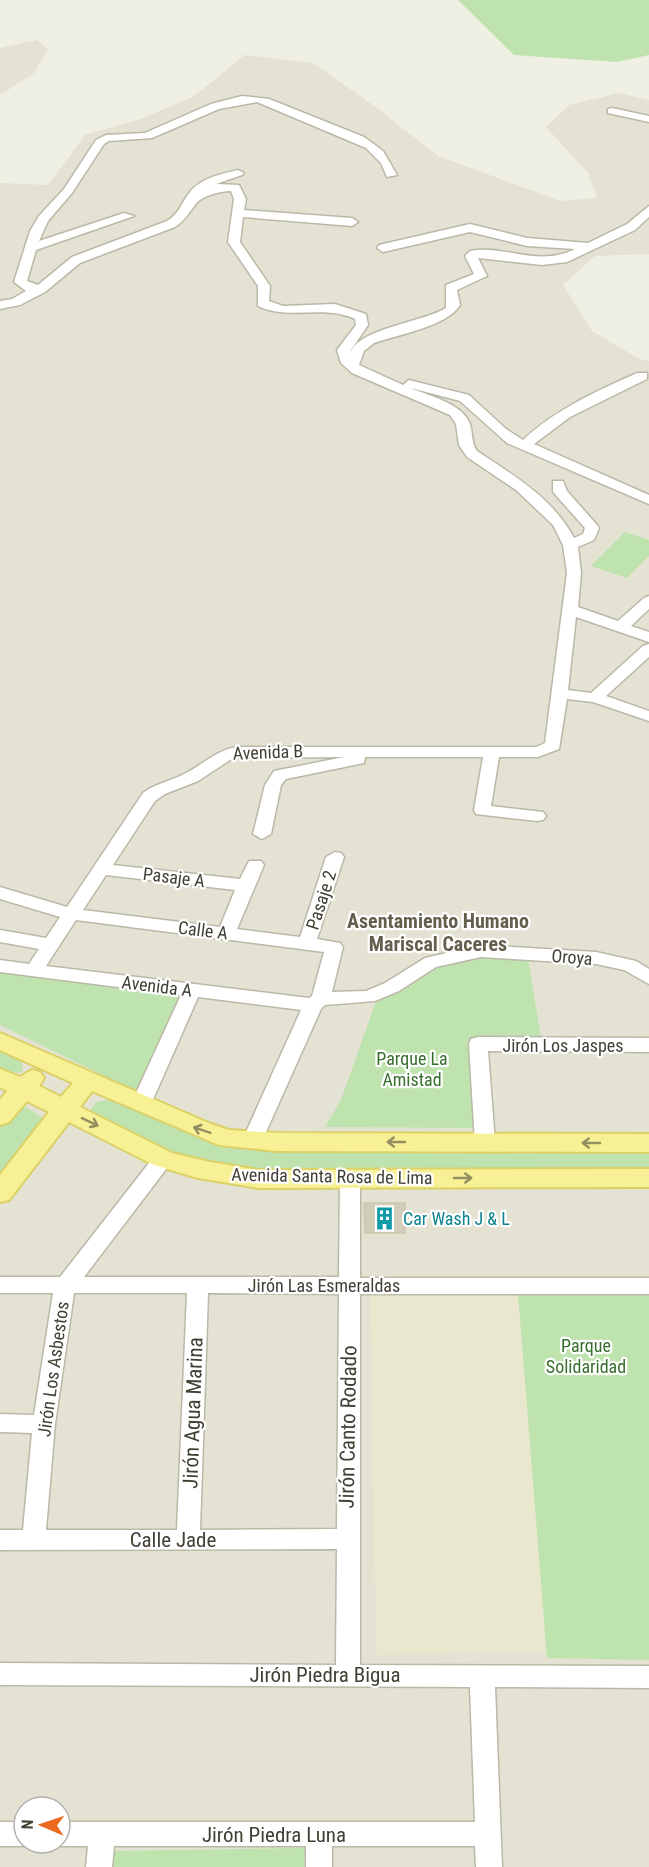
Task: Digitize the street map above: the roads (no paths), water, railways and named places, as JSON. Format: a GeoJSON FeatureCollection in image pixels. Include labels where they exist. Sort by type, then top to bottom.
{"type":"FeatureCollection","features":[{"type":"Feature","properties":{"kind":"main road","name":"Avenida Santa Rosa de Lima"},"geometry":{"type":"LineString","coordinates":[[0,1041],[45,1063],[202,1130],[228,1138],[252,1141],[649,1143]]}},
{"type":"Feature","properties":{"kind":"main road"},"geometry":{"type":"LineString","coordinates":[[0,1116],[45,1063]]}},
{"type":"Feature","properties":{"kind":"main road","name":"Avenida Santa Rosa de Lima"},"geometry":{"type":"LineString","coordinates":[[0,1077],[163,1159],[187,1167],[259,1179],[649,1178]]}},
{"type":"Feature","properties":{"kind":"main road"},"geometry":{"type":"LineString","coordinates":[[0,1193],[87,1081]]}},
{"type":"Feature","properties":{"kind":"street"},"geometry":{"type":"LineString","coordinates":[[41,289],[28,288],[20,282],[36,231],[43,219],[68,191],[100,142],[112,137],[137,138],[148,135],[219,103],[241,98],[274,103],[314,123],[354,136],[376,149],[388,163],[391,175]]}},
{"type":"Feature","properties":{"kind":"street"},"geometry":{"type":"LineString","coordinates":[[612,111],[649,119]]}},
{"type":"Feature","properties":{"kind":"street"},"geometry":{"type":"LineString","coordinates":[[0,305],[16,302],[41,289],[76,260],[185,216],[197,191],[215,179],[238,173]]}},
{"type":"Feature","properties":{"kind":"street"},"geometry":{"type":"LineString","coordinates":[[191,201],[217,188],[233,186],[240,199],[234,242],[264,286],[264,304],[282,309],[334,307],[361,318],[363,325],[344,353],[352,367],[450,408],[463,424],[466,445],[472,454],[521,487],[559,524],[570,544],[574,573],[558,693],[595,698],[649,716]]}},
{"type":"Feature","properties":{"kind":"street"},"geometry":{"type":"LineString","coordinates":[[352,367],[358,350],[369,340],[440,317],[451,310],[454,305],[450,288],[481,276],[471,256],[474,254],[549,261],[567,258],[631,226],[649,210]]}},
{"type":"Feature","properties":{"kind":"street"},"geometry":{"type":"LineString","coordinates":[[238,213],[352,222]]}},
{"type":"Feature","properties":{"kind":"street"},"geometry":{"type":"LineString","coordinates":[[32,247],[128,216]]}},
{"type":"Feature","properties":{"kind":"street"},"geometry":{"type":"LineString","coordinates":[[382,248],[466,228],[484,230],[527,242],[591,248]]}},
{"type":"Feature","properties":{"kind":"street"},"geometry":{"type":"LineString","coordinates":[[525,445],[542,427],[557,418],[642,376]]}},
{"type":"Feature","properties":{"kind":"street"},"geometry":{"type":"LineString","coordinates":[[382,381],[407,384],[463,397],[475,405],[500,433],[649,500]]}},
{"type":"Feature","properties":{"kind":"street"},"geometry":{"type":"LineString","coordinates":[[558,484],[560,492],[592,528],[589,537],[570,544]]}},
{"type":"Feature","properties":{"kind":"street"},"geometry":{"type":"LineString","coordinates":[[620,628],[649,601]]}},
{"type":"Feature","properties":{"kind":"street"},"geometry":{"type":"LineString","coordinates":[[569,609],[649,637]]}},
{"type":"Feature","properties":{"kind":"street"},"geometry":{"type":"LineString","coordinates":[[595,698],[649,649]]}},
{"type":"Feature","properties":{"kind":"street","name":"Avenida B"},"geometry":{"type":"LineString","coordinates":[[34,970],[100,869],[153,794],[191,778],[219,756],[236,752],[538,752],[550,748],[558,693]]}},
{"type":"Feature","properties":{"kind":"street"},"geometry":{"type":"LineString","coordinates":[[262,834],[273,785],[280,776],[363,758],[367,751]]}},
{"type":"Feature","properties":{"kind":"street"},"geometry":{"type":"LineString","coordinates":[[492,752],[482,810],[537,816]]}},
{"type":"Feature","properties":{"kind":"street","name":"Pasaje 2"},"geometry":{"type":"LineString","coordinates":[[307,943],[335,857]]}},
{"type":"Feature","properties":{"kind":"street"},"geometry":{"type":"LineString","coordinates":[[226,933],[255,865]]}},
{"type":"Feature","properties":{"kind":"street","name":"Pasaje A"},"geometry":{"type":"LineString","coordinates":[[100,869],[248,886]]}},
{"type":"Feature","properties":{"kind":"street","name":"Calle A"},"geometry":{"type":"LineString","coordinates":[[0,893],[71,915],[334,947],[317,1002]]}},
{"type":"Feature","properties":{"kind":"street"},"geometry":{"type":"LineString","coordinates":[[0,936],[50,945]]}},
{"type":"Feature","properties":{"kind":"street","name":"Oroya"},"geometry":{"type":"LineString","coordinates":[[317,1002],[368,997],[392,987],[414,970],[431,962],[481,951],[596,958],[630,965],[649,978]]}},
{"type":"Feature","properties":{"kind":"street","name":"Avenida A"},"geometry":{"type":"LineString","coordinates":[[0,966],[192,990],[317,1002]]}},
{"type":"Feature","properties":{"kind":"street"},"geometry":{"type":"LineString","coordinates":[[141,1104],[192,990]]}},
{"type":"Feature","properties":{"kind":"street"},"geometry":{"type":"LineString","coordinates":[[252,1141],[317,1002]]}},
{"type":"Feature","properties":{"kind":"street","name":"Jirón Los Jaspes"},"geometry":{"type":"LineString","coordinates":[[485,1143],[478,1044],[649,1045]]}},
{"type":"Feature","properties":{"kind":"street","name":"Jirón Los Asbestos"},"geometry":{"type":"LineString","coordinates":[[34,1540],[45,1424],[59,1315],[66,1286],[163,1159]]}},
{"type":"Feature","properties":{"kind":"street","name":"Jirón Canto Rodado"},"geometry":{"type":"LineString","coordinates":[[348,1675],[350,1178]]}},
{"type":"Feature","properties":{"kind":"street","name":"Jirón Las Esmeraldas"},"geometry":{"type":"LineString","coordinates":[[0,1285],[649,1286]]}},
{"type":"Feature","properties":{"kind":"street","name":"Jirón Agua Marina"},"geometry":{"type":"LineString","coordinates":[[188,1540],[198,1285]]}},
{"type":"Feature","properties":{"kind":"street"},"geometry":{"type":"LineString","coordinates":[[0,1423],[45,1424]]}},
{"type":"Feature","properties":{"kind":"street","name":"Calle Jade"},"geometry":{"type":"LineString","coordinates":[[0,1540],[347,1539]]}},
{"type":"Feature","properties":{"kind":"street","name":"Jirón Piedra Bigua"},"geometry":{"type":"LineString","coordinates":[[0,1674],[649,1677]]}},
{"type":"Feature","properties":{"kind":"street"},"geometry":{"type":"LineString","coordinates":[[482,1676],[489,1867]]}},
{"type":"Feature","properties":{"kind":"street","name":"Jirón Piedra Luna"},"geometry":{"type":"LineString","coordinates":[[72,1834],[488,1834]]}},
{"type":"Feature","properties":{"kind":"street"},"geometry":{"type":"LineString","coordinates":[[99,1867],[102,1834]]}},
{"type":"Feature","properties":{"kind":"street"},"geometry":{"type":"LineString","coordinates":[[319,1835],[319,1867]]}},
{"type":"Feature","properties":{"kind":"place","name":"Car Wash J & L"},"geometry":{"type":"Point","coordinates":[385,1218]}},
{"type":"Feature","properties":{"kind":"district","name":"Asentamiento Humano Mariscal Caceres"},"geometry":{"type":"Point","coordinates":[438,932]}},
{"type":"Feature","properties":{"kind":"park label","name":"Parque La Amistad"},"geometry":{"type":"Point","coordinates":[412,1068]}},
{"type":"Feature","properties":{"kind":"park label","name":"Parque Solidaridad"},"geometry":{"type":"Point","coordinates":[586,1355]}}]}
